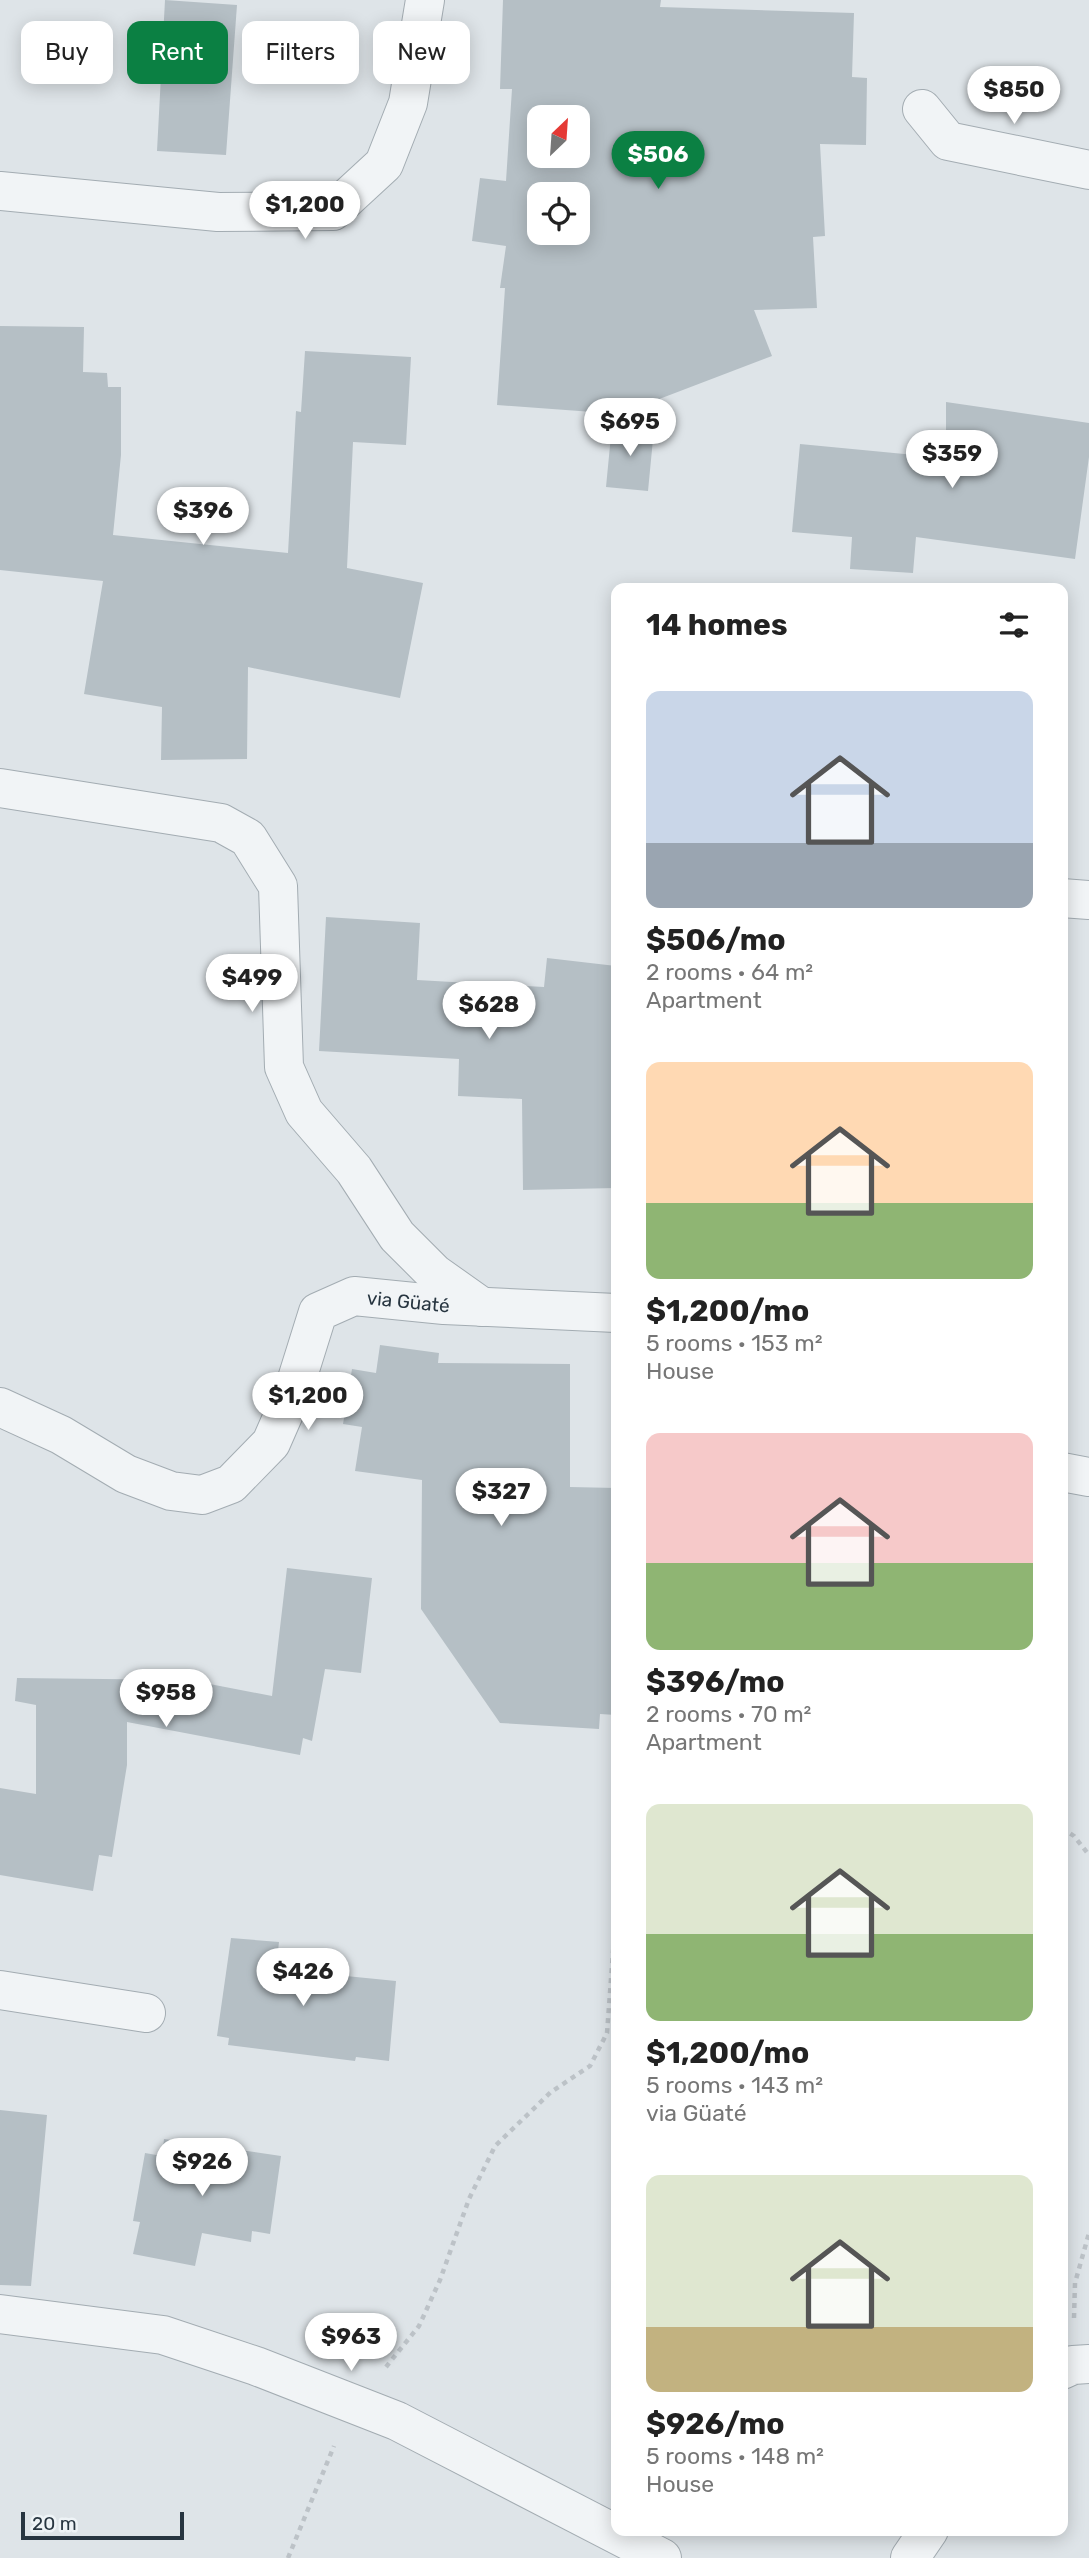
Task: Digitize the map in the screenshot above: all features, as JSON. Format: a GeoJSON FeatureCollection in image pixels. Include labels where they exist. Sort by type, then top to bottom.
{"type":"FeatureCollection","features":[{"type":"Feature","properties":{"kind":"street"},"geometry":{"type":"LineString","coordinates":[[0,191],[218,212],[332,211],[384,164],[408,103],[425,0]]}},
{"type":"Feature","properties":{"kind":"street"},"geometry":{"type":"LineString","coordinates":[[922,109],[947,141],[1089,170]]}},
{"type":"Feature","properties":{"kind":"street"},"geometry":{"type":"LineString","coordinates":[[0,788],[221,823],[248,838],[278,886],[284,1067],[304,1112],[354,1170],[397,1236],[434,1273],[482,1307]]}},
{"type":"Feature","properties":{"kind":"street"},"geometry":{"type":"LineString","coordinates":[[1068,898],[1089,900]]}},
{"type":"Feature","properties":{"kind":"street","name":"via Güaté"},"geometry":{"type":"LineString","coordinates":[[0,1407],[61,1435],[125,1474],[171,1490],[202,1495],[231,1484],[271,1443],[292,1395],[318,1312],[354,1296],[482,1307],[611,1313]]}},
{"type":"Feature","properties":{"kind":"street"},"geometry":{"type":"LineString","coordinates":[[1068,1473],[1089,1477]]}},
{"type":"Feature","properties":{"kind":"street"},"geometry":{"type":"LineString","coordinates":[[0,1990],[146,2013]]}},
{"type":"Feature","properties":{"kind":"street"},"geometry":{"type":"LineString","coordinates":[[0,2314],[163,2336],[256,2366],[352,2406],[397,2421],[611,2532]]}},
{"type":"Feature","properties":{"kind":"street"},"geometry":{"type":"LineString","coordinates":[[619,2536],[662,2558]]}},
{"type":"Feature","properties":{"kind":"street"},"geometry":{"type":"LineString","coordinates":[[910,2558],[925,2536]]}},
{"type":"Feature","properties":{"kind":"path"},"geometry":{"type":"LineString","coordinates":[[1068,1832],[1089,1855]]}},
{"type":"Feature","properties":{"kind":"path"},"geometry":{"type":"LineString","coordinates":[[288,2558],[352,2406],[419,2326],[469,2199],[495,2146],[551,2091],[590,2066],[607,2033],[611,1979]]}},
{"type":"Feature","properties":{"kind":"path"},"geometry":{"type":"LineString","coordinates":[[1075,2366],[1075,2283],[1089,2233]]}},
{"type":"Feature","properties":{"kind":"building"},"geometry":{"type":"Polygon","coordinates":[[[165,0],[237,5],[226,155],[157,151],[161,84],[228,84],[228,21],[164,21],[165,0]]]}},
{"type":"Feature","properties":{"kind":"building"},"geometry":{"type":"Polygon","coordinates":[[[503,0],[661,0],[660,7],[854,13],[852,77],[867,78],[866,145],[820,144],[825,236],[813,237],[817,308],[754,310],[772,356],[620,414],[497,405],[505,288],[500,288],[506,246],[472,241],[480,178],[506,181],[512,89],[500,89],[503,0]]]}},
{"type":"Feature","properties":{"kind":"building"},"geometry":{"type":"Polygon","coordinates":[[[0,326],[84,327],[83,372],[107,373],[108,387],[121,387],[121,455],[113,535],[288,553],[296,411],[301,412],[305,351],[411,357],[406,445],[353,442],[347,568],[423,583],[400,698],[248,667],[247,759],[161,760],[162,707],[84,694],[103,581],[0,570],[0,326]]]}},
{"type":"Feature","properties":{"kind":"building"},"geometry":{"type":"Polygon","coordinates":[[[946,402],[1089,423],[1089,457],[1075,559],[916,537],[913,573],[850,569],[852,537],[792,532],[800,444],[946,458],[946,402]]]}},
{"type":"Feature","properties":{"kind":"building"},"geometry":{"type":"Polygon","coordinates":[[[612,425],[654,429],[648,491],[606,487],[612,425]]]}},
{"type":"Feature","properties":{"kind":"building"},"geometry":{"type":"Polygon","coordinates":[[[326,917],[420,923],[417,980],[544,987],[547,958],[611,965],[611,1188],[523,1190],[522,1099],[458,1096],[459,1059],[319,1051],[326,917]]]}},
{"type":"Feature","properties":{"kind":"building"},"geometry":{"type":"Polygon","coordinates":[[[380,1345],[439,1353],[438,1363],[570,1364],[570,1487],[611,1488],[611,1715],[600,1714],[599,1729],[500,1723],[421,1609],[422,1480],[355,1471],[362,1427],[343,1424],[352,1369],[376,1373],[380,1345]]]}},
{"type":"Feature","properties":{"kind":"building"},"geometry":{"type":"Polygon","coordinates":[[[287,1568],[372,1578],[361,1673],[325,1669],[312,1741],[303,1738],[300,1755],[127,1722],[127,1765],[112,1857],[99,1855],[93,1891],[0,1875],[0,1788],[36,1794],[36,1705],[15,1701],[17,1678],[189,1680],[272,1696],[287,1568]]]}},
{"type":"Feature","properties":{"kind":"building"},"geometry":{"type":"Polygon","coordinates":[[[231,1938],[279,1942],[276,1969],[396,1981],[389,2061],[356,2057],[355,2061],[228,2045],[229,2038],[217,2036],[231,1938]]]}},
{"type":"Feature","properties":{"kind":"building"},"geometry":{"type":"Polygon","coordinates":[[[0,2110],[47,2115],[31,2286],[0,2285],[0,2110]]]}},
{"type":"Feature","properties":{"kind":"building"},"geometry":{"type":"Polygon","coordinates":[[[164,2139],[281,2156],[270,2234],[252,2231],[251,2242],[202,2233],[195,2266],[133,2254],[140,2222],[133,2221],[145,2153],[162,2156],[164,2139]]]}}]}
